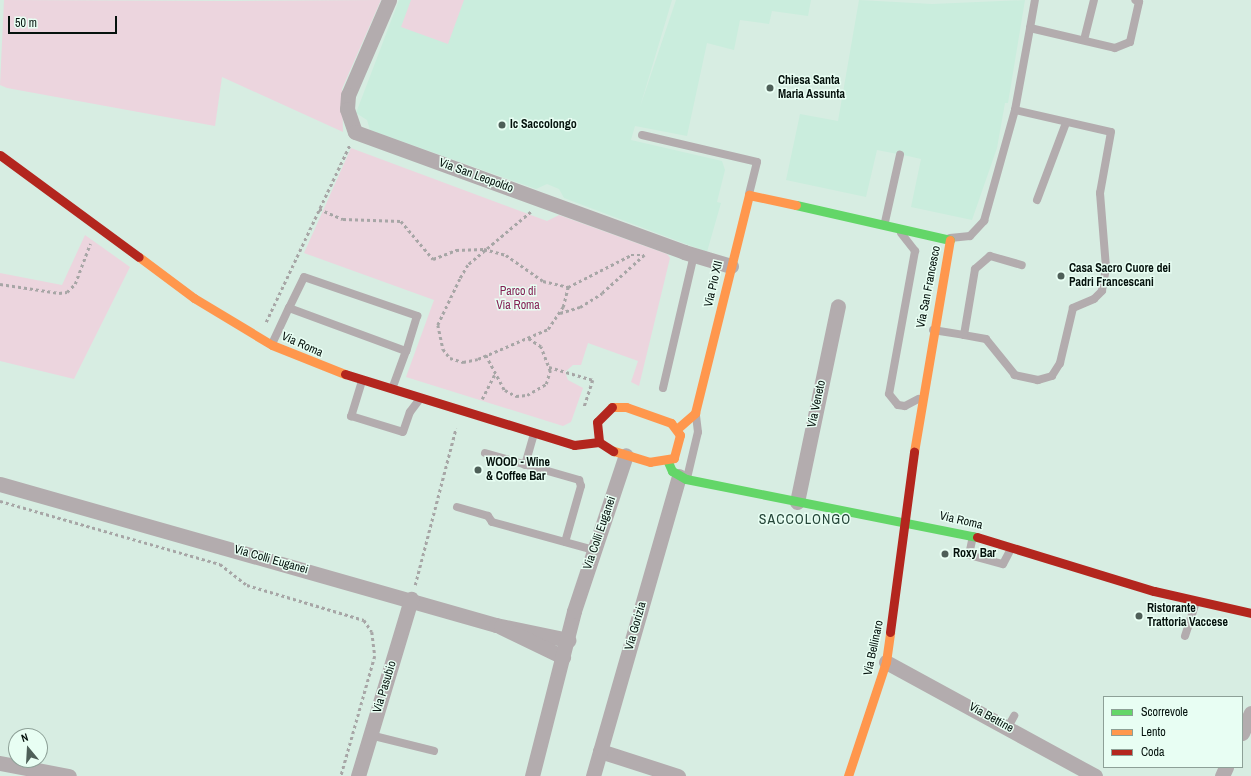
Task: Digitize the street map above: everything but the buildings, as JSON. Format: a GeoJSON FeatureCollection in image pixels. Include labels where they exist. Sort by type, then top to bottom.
{"type":"FeatureCollection","features":[{"type":"Feature","properties":{"kind":"main road","name":"Via Roma"},"geometry":{"type":"LineString","coordinates":[[0,155],[194,298],[272,344],[362,381],[420,399],[534,433],[584,446],[599,442]]}},
{"type":"Feature","properties":{"kind":"main road","name":"Via Roma"},"geometry":{"type":"LineString","coordinates":[[0,164],[34,180]]}},
{"type":"Feature","properties":{"kind":"main road","name":"Via San Francesco"},"geometry":{"type":"LineString","coordinates":[[749,195],[950,238],[932,330],[921,397],[904,521]]}},
{"type":"Feature","properties":{"kind":"main road","name":"Via Pio XII"},"geometry":{"type":"LineString","coordinates":[[695,412],[749,195]]}},
{"type":"Feature","properties":{"kind":"main road"},"geometry":{"type":"LineString","coordinates":[[678,428],[665,419],[626,407],[612,407],[597,422],[599,442],[624,460],[668,462],[683,477]]}},
{"type":"Feature","properties":{"kind":"main road"},"geometry":{"type":"LineString","coordinates":[[668,462],[679,448],[678,428],[695,412]]}},
{"type":"Feature","properties":{"kind":"main road","name":"Via Roma"},"geometry":{"type":"LineString","coordinates":[[683,477],[797,502],[904,521],[973,536],[1012,546],[1196,601],[1251,613]]}},
{"type":"Feature","properties":{"kind":"main road","name":"Via Bellinaro"},"geometry":{"type":"LineString","coordinates":[[848,776],[886,662],[904,521]]}},
{"type":"Feature","properties":{"kind":"street"},"geometry":{"type":"LineString","coordinates":[[355,132],[347,109],[348,95],[389,0]]}},
{"type":"Feature","properties":{"kind":"street","name":"Via San Leopoldo"},"geometry":{"type":"LineString","coordinates":[[355,132],[689,254],[731,266]]}},
{"type":"Feature","properties":{"kind":"street","name":"Via Veneto"},"geometry":{"type":"LineString","coordinates":[[797,502],[838,306]]}},
{"type":"Feature","properties":{"kind":"street","name":"Via Colli Euganei"},"geometry":{"type":"LineString","coordinates":[[563,657],[574,611],[624,460]]}},
{"type":"Feature","properties":{"kind":"street","name":"Via Gorizia"},"geometry":{"type":"LineString","coordinates":[[593,776],[683,477]]}},
{"type":"Feature","properties":{"kind":"street","name":"Via Colli Euganei"},"geometry":{"type":"LineString","coordinates":[[0,484],[411,599],[496,625],[543,632],[568,640]]}},
{"type":"Feature","properties":{"kind":"street","name":"Via Pasubio"},"geometry":{"type":"LineString","coordinates":[[358,776],[411,599]]}},
{"type":"Feature","properties":{"kind":"street","name":"Via Colli Euganei"},"geometry":{"type":"LineString","coordinates":[[543,632],[558,628],[574,611]]}},
{"type":"Feature","properties":{"kind":"street"},"geometry":{"type":"LineString","coordinates":[[496,625],[563,657],[532,776]]}},
{"type":"Feature","properties":{"kind":"street","name":"Via Bettine"},"geometry":{"type":"LineString","coordinates":[[886,662],[1011,721],[1095,776]]}},
{"type":"Feature","properties":{"kind":"street"},"geometry":{"type":"LineString","coordinates":[[1243,731],[1251,713]]}},
{"type":"Feature","properties":{"kind":"street"},"geometry":{"type":"LineString","coordinates":[[600,752],[678,776]]}},
{"type":"Feature","properties":{"kind":"street"},"geometry":{"type":"LineString","coordinates":[[0,763],[69,776]]}},
{"type":"Feature","properties":{"kind":"lane"},"geometry":{"type":"LineString","coordinates":[[950,238],[970,236],[984,220],[1015,110],[1036,0]]}},
{"type":"Feature","properties":{"kind":"lane"},"geometry":{"type":"LineString","coordinates":[[1084,40],[1094,0]]}},
{"type":"Feature","properties":{"kind":"lane"},"geometry":{"type":"LineString","coordinates":[[1030,28],[1115,48],[1130,42],[1139,2],[1136,0]]}},
{"type":"Feature","properties":{"kind":"lane"},"geometry":{"type":"LineString","coordinates":[[932,330],[986,339],[1015,375],[1038,380],[1052,376],[1060,363],[1073,308],[1094,299],[1102,291],[1106,268],[1100,193],[1111,132],[1066,123],[1015,110]]}},
{"type":"Feature","properties":{"kind":"lane"},"geometry":{"type":"LineString","coordinates":[[1037,200],[1066,123]]}},
{"type":"Feature","properties":{"kind":"lane","name":"Via Pio XII"},"geometry":{"type":"LineString","coordinates":[[642,135],[757,162],[749,195]]}},
{"type":"Feature","properties":{"kind":"lane"},"geometry":{"type":"LineString","coordinates":[[900,155],[889,224],[915,251]]}},
{"type":"Feature","properties":{"kind":"lane"},"geometry":{"type":"LineString","coordinates":[[921,397],[905,406],[898,405],[889,394],[915,251],[936,235]]}},
{"type":"Feature","properties":{"kind":"lane"},"geometry":{"type":"LineString","coordinates":[[663,388],[689,254]]}},
{"type":"Feature","properties":{"kind":"lane"},"geometry":{"type":"LineString","coordinates":[[964,335],[974,269],[990,256],[1022,265]]}},
{"type":"Feature","properties":{"kind":"lane"},"geometry":{"type":"LineString","coordinates":[[272,344],[304,277],[417,316],[392,390]]}},
{"type":"Feature","properties":{"kind":"lane"},"geometry":{"type":"LineString","coordinates":[[289,308],[406,351]]}},
{"type":"Feature","properties":{"kind":"lane"},"geometry":{"type":"LineString","coordinates":[[362,381],[352,416],[403,432],[410,412],[420,399]]}},
{"type":"Feature","properties":{"kind":"lane","name":"Via Pio XII"},"geometry":{"type":"LineString","coordinates":[[683,477],[698,432],[695,412]]}},
{"type":"Feature","properties":{"kind":"lane"},"geometry":{"type":"LineString","coordinates":[[525,465],[534,433]]}},
{"type":"Feature","properties":{"kind":"lane"},"geometry":{"type":"LineString","coordinates":[[485,453],[579,480],[581,486],[565,542]]}},
{"type":"Feature","properties":{"kind":"lane"},"geometry":{"type":"LineString","coordinates":[[457,507],[488,516],[492,522],[594,550]]}},
{"type":"Feature","properties":{"kind":"lane"},"geometry":{"type":"LineString","coordinates":[[973,536],[969,555],[1003,564],[1012,546]]}},
{"type":"Feature","properties":{"kind":"lane"},"geometry":{"type":"LineString","coordinates":[[1185,636],[1196,601]]}},
{"type":"Feature","properties":{"kind":"lane"},"geometry":{"type":"LineString","coordinates":[[370,735],[434,751]]}},
{"type":"Feature","properties":{"kind":"path"},"geometry":{"type":"LineString","coordinates":[[263,327],[355,132]]}},
{"type":"Feature","properties":{"kind":"path"},"geometry":{"type":"LineString","coordinates":[[544,201],[489,250],[468,265],[438,325],[443,349],[450,358],[463,362],[486,355],[548,329],[560,313],[568,287]]}},
{"type":"Feature","properties":{"kind":"path"},"geometry":{"type":"LineString","coordinates":[[319,209],[343,219],[401,221],[433,259],[456,250],[489,250],[506,255],[543,281],[568,287],[631,255],[644,255]]}},
{"type":"Feature","properties":{"kind":"path"},"geometry":{"type":"LineString","coordinates":[[0,284],[59,294],[67,292],[75,284],[94,236]]}},
{"type":"Feature","properties":{"kind":"path"},"geometry":{"type":"LineString","coordinates":[[560,313],[580,307],[602,293],[644,255],[650,240]]}},
{"type":"Feature","properties":{"kind":"path"},"geometry":{"type":"LineString","coordinates":[[486,355],[494,375],[505,390],[516,396],[527,395],[546,384],[549,367],[541,347],[526,338]]}},
{"type":"Feature","properties":{"kind":"path"},"geometry":{"type":"LineString","coordinates":[[549,367],[593,380],[583,412]]}},
{"type":"Feature","properties":{"kind":"path"},"geometry":{"type":"LineString","coordinates":[[479,404],[494,375]]}},
{"type":"Feature","properties":{"kind":"path"},"geometry":{"type":"LineString","coordinates":[[411,599],[457,422]]}},
{"type":"Feature","properties":{"kind":"path"},"geometry":{"type":"LineString","coordinates":[[0,501],[220,564],[247,585],[364,620],[372,632],[375,656],[341,776]]}},
{"type":"Feature","properties":{"kind":"shaded area","name":"Ic Saccolongo"},"geometry":{"type":"Polygon","coordinates":[[[399,0],[672,0],[640,107],[676,0],[811,0],[808,16],[772,11],[769,24],[740,20],[734,50],[707,43],[687,136],[635,126],[631,140],[722,161],[725,170],[717,202],[721,203],[707,252],[564,198],[559,189],[547,184],[536,189],[370,130],[367,120],[356,113],[399,0]]]}},
{"type":"Feature","properties":{"kind":"shaded area"},"geometry":{"type":"Polygon","coordinates":[[[859,0],[932,4],[1025,0],[1008,103],[1005,103],[997,148],[972,220],[911,207],[921,159],[908,156],[877,150],[866,197],[786,180],[800,114],[838,121],[859,0]]]}},
{"type":"Feature","properties":{"kind":"green space"},"geometry":{"type":"Polygon","coordinates":[[[4,0],[381,0],[342,89],[343,132],[222,77],[215,126],[7,88],[0,85],[4,0]]]}},
{"type":"Feature","properties":{"kind":"green space"},"geometry":{"type":"Polygon","coordinates":[[[411,0],[464,0],[448,44],[401,27],[411,0]]]}},
{"type":"Feature","properties":{"kind":"green space","name":"Parco di Via Roma"},"geometry":{"type":"Polygon","coordinates":[[[351,148],[547,221],[559,215],[667,254],[670,258],[639,386],[631,382],[638,361],[588,343],[581,365],[573,365],[565,372],[568,380],[583,388],[571,422],[563,426],[406,377],[434,300],[304,253],[351,148]]]}},
{"type":"Feature","properties":{"kind":"green space"},"geometry":{"type":"Polygon","coordinates":[[[85,235],[130,267],[74,379],[0,361],[0,273],[62,285],[85,235]]]}},
{"type":"Feature","properties":{"kind":"traffic: fast"},"geometry":{"type":"LineString","coordinates":[[796,205],[950,240]]}},
{"type":"Feature","properties":{"kind":"traffic: fast"},"geometry":{"type":"LineString","coordinates":[[668,462],[672,471],[686,479],[977,537]]}},
{"type":"Feature","properties":{"kind":"traffic: slow"},"geometry":{"type":"LineString","coordinates":[[678,428],[695,413],[749,195],[796,205]]}},
{"type":"Feature","properties":{"kind":"traffic: slow"},"geometry":{"type":"LineString","coordinates":[[914,452],[950,240]]}},
{"type":"Feature","properties":{"kind":"traffic: slow"},"geometry":{"type":"LineString","coordinates":[[139,257],[194,298],[272,345],[345,374]]}},
{"type":"Feature","properties":{"kind":"traffic: slow"},"geometry":{"type":"LineString","coordinates":[[612,407],[626,407],[671,423],[680,435],[674,458],[650,462],[613,451]]}},
{"type":"Feature","properties":{"kind":"traffic: slow"},"geometry":{"type":"LineString","coordinates":[[848,776],[886,662],[890,632]]}},
{"type":"Feature","properties":{"kind":"traffic: jam"},"geometry":{"type":"LineString","coordinates":[[0,155],[139,257]]}},
{"type":"Feature","properties":{"kind":"traffic: jam"},"geometry":{"type":"LineString","coordinates":[[345,374],[574,445],[599,442]]}},
{"type":"Feature","properties":{"kind":"traffic: jam"},"geometry":{"type":"LineString","coordinates":[[612,407],[597,422],[599,442],[613,451]]}},
{"type":"Feature","properties":{"kind":"traffic: jam"},"geometry":{"type":"LineString","coordinates":[[890,632],[914,452]]}},
{"type":"Feature","properties":{"kind":"traffic: jam"},"geometry":{"type":"LineString","coordinates":[[977,537],[1154,591],[1251,613]]}},
{"type":"Feature","properties":{"kind":"place","name":"Chiesa Santa Maria Assunta"},"geometry":{"type":"Point","coordinates":[770,88]}},
{"type":"Feature","properties":{"kind":"place","name":"Ic Saccolongo"},"geometry":{"type":"Point","coordinates":[502,125]}},
{"type":"Feature","properties":{"kind":"place","name":"Casa Sacro Cuore dei Padri Francescani"},"geometry":{"type":"Point","coordinates":[1061,276]}},
{"type":"Feature","properties":{"kind":"place","name":"WOOD - Wine & Coffee Bar"},"geometry":{"type":"Point","coordinates":[478,470]}},
{"type":"Feature","properties":{"kind":"place","name":"Roxy Bar"},"geometry":{"type":"Point","coordinates":[945,554]}},
{"type":"Feature","properties":{"kind":"place","name":"Ristorante Trattoria Vaccese"},"geometry":{"type":"Point","coordinates":[1139,616]}},
{"type":"Feature","properties":{"kind":"district","name":"SACCOLONGO"},"geometry":{"type":"Point","coordinates":[805,519]}}]}
